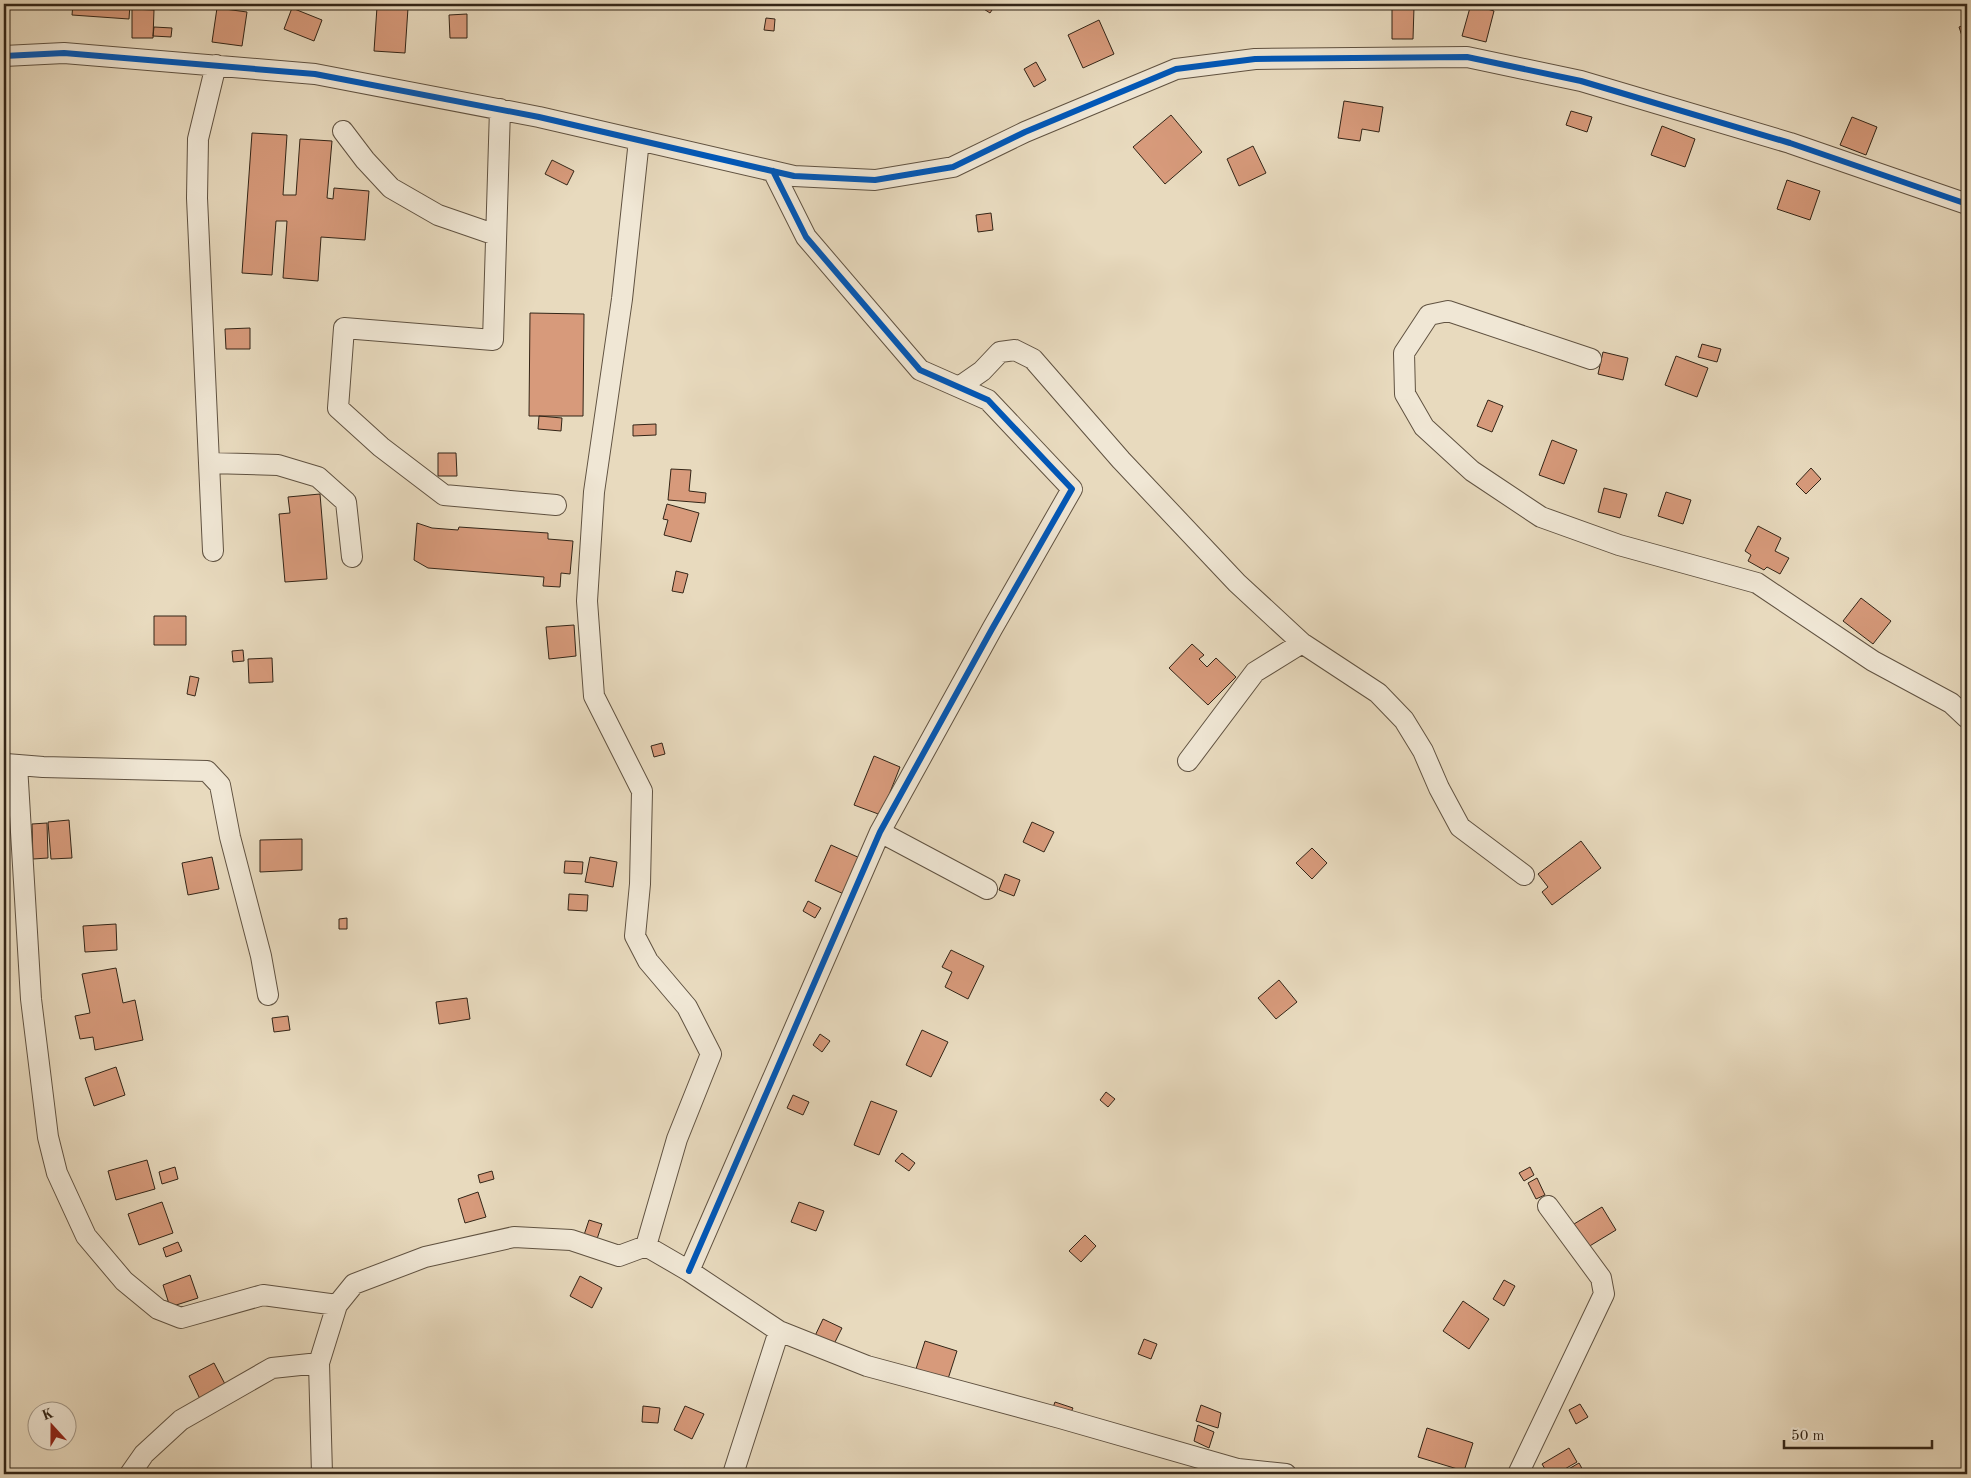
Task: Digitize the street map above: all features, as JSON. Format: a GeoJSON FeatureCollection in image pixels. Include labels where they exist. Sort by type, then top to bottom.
{"type":"FeatureCollection","features":[{"type":"Feature","properties":{"kind":"street"},"geometry":{"type":"LineString","coordinates":[[4,56],[64,53],[315,74],[500,110],[794,176],[875,180],[953,167],[1025,132],[1176,69],[1255,59],[1467,57],[1591,84],[1790,143],[1967,204]]}},
{"type":"Feature","properties":{"kind":"street"},"geometry":{"type":"LineString","coordinates":[[213,551],[197,198],[198,139],[216,66]]}},
{"type":"Feature","properties":{"kind":"street"},"geometry":{"type":"LineString","coordinates":[[500,110],[493,340],[344,328],[338,408],[382,447],[444,495],[556,505]]}},
{"type":"Feature","properties":{"kind":"street"},"geometry":{"type":"LineString","coordinates":[[343,131],[365,160],[392,188],[438,215],[496,236]]}},
{"type":"Feature","properties":{"kind":"street"},"geometry":{"type":"LineString","coordinates":[[639,140],[622,299],[594,492],[587,601],[594,696],[642,791],[640,884],[635,936],[648,961],[687,1007],[711,1054],[677,1139],[646,1246]]}},
{"type":"Feature","properties":{"kind":"street"},"geometry":{"type":"LineString","coordinates":[[689,1271],[880,832],[992,628],[1072,489],[988,400],[920,370],[806,237],[773,171]]}},
{"type":"Feature","properties":{"kind":"street"},"geometry":{"type":"LineString","coordinates":[[1591,359],[1448,311],[1429,315],[1404,353],[1405,394],[1424,427],[1472,471],[1541,517],[1620,545],[1757,583],[1873,661],[1951,703],[1967,718]]}},
{"type":"Feature","properties":{"kind":"street"},"geometry":{"type":"LineString","coordinates":[[959,387],[982,370],[1000,352],[1015,350],[1033,359],[1122,460],[1237,583],[1302,643],[1378,693],[1404,720],[1423,750],[1439,788],[1460,827],[1524,875]]}},
{"type":"Feature","properties":{"kind":"street"},"geometry":{"type":"LineString","coordinates":[[209,464],[278,465],[318,477],[346,502],[352,557]]}},
{"type":"Feature","properties":{"kind":"street"},"geometry":{"type":"LineString","coordinates":[[1188,761],[1255,672],[1302,643]]}},
{"type":"Feature","properties":{"kind":"street"},"geometry":{"type":"LineString","coordinates":[[268,995],[261,956],[230,838],[220,785],[207,771],[43,767],[11,764],[31,999],[48,1137],[57,1173],[86,1236],[124,1281],[158,1309],[181,1318],[263,1295],[337,1305]]}},
{"type":"Feature","properties":{"kind":"street"},"geometry":{"type":"LineString","coordinates":[[880,832],[987,889]]}},
{"type":"Feature","properties":{"kind":"street"},"geometry":{"type":"LineString","coordinates":[[1518,1474],[1604,1294],[1601,1278],[1548,1206]]}},
{"type":"Feature","properties":{"kind":"street"},"geometry":{"type":"LineString","coordinates":[[322,1474],[319,1364],[337,1305],[354,1284],[425,1256],[514,1237],[571,1240],[619,1256],[646,1246]]}},
{"type":"Feature","properties":{"kind":"street"},"geometry":{"type":"LineString","coordinates":[[646,1246],[689,1271],[779,1331],[867,1366],[1060,1418],[1236,1472],[1286,1474]]}},
{"type":"Feature","properties":{"kind":"street"},"geometry":{"type":"LineString","coordinates":[[733,1474],[779,1331]]}},
{"type":"Feature","properties":{"kind":"street"},"geometry":{"type":"LineString","coordinates":[[130,1474],[144,1454],[181,1420],[272,1368],[319,1364]]}},
{"type":"Feature","properties":{"kind":"building"},"geometry":{"type":"Polygon","coordinates":[[[4,4],[18,4],[18,8],[4,9],[4,4]]]}},
{"type":"Feature","properties":{"kind":"building"},"geometry":{"type":"Polygon","coordinates":[[[73,4],[130,4],[129,19],[72,15],[73,4]]]}},
{"type":"Feature","properties":{"kind":"building"},"geometry":{"type":"Polygon","coordinates":[[[976,4],[996,4],[990,13],[976,4]]]}},
{"type":"Feature","properties":{"kind":"building"},"geometry":{"type":"Polygon","coordinates":[[[1471,4],[1494,11],[1486,42],[1462,36],[1471,4]]]}},
{"type":"Feature","properties":{"kind":"building"},"geometry":{"type":"Polygon","coordinates":[[[377,7],[408,8],[405,53],[374,51],[377,7]]]}},
{"type":"Feature","properties":{"kind":"building"},"geometry":{"type":"Polygon","coordinates":[[[1392,7],[1414,7],[1413,39],[1392,39],[1392,7]]]}},
{"type":"Feature","properties":{"kind":"building"},"geometry":{"type":"Polygon","coordinates":[[[217,8],[247,12],[242,46],[212,42],[217,8]]]}},
{"type":"Feature","properties":{"kind":"building"},"geometry":{"type":"Polygon","coordinates":[[[292,8],[322,20],[314,41],[284,29],[292,8]]]}},
{"type":"Feature","properties":{"kind":"building"},"geometry":{"type":"Polygon","coordinates":[[[132,9],[154,10],[153,38],[132,38],[132,9]]]}},
{"type":"Feature","properties":{"kind":"building"},"geometry":{"type":"Polygon","coordinates":[[[467,14],[467,38],[450,38],[449,15],[467,14]]]}},
{"type":"Feature","properties":{"kind":"building"},"geometry":{"type":"Polygon","coordinates":[[[766,18],[775,19],[774,31],[764,30],[766,18]]]}},
{"type":"Feature","properties":{"kind":"building"},"geometry":{"type":"Polygon","coordinates":[[[1099,20],[1114,54],[1083,68],[1068,35],[1099,20]]]}},
{"type":"Feature","properties":{"kind":"building"},"geometry":{"type":"Polygon","coordinates":[[[1967,24],[1967,40],[1964,42],[1959,27],[1967,24]]]}},
{"type":"Feature","properties":{"kind":"building"},"geometry":{"type":"Polygon","coordinates":[[[154,27],[172,28],[171,37],[153,36],[154,27]]]}},
{"type":"Feature","properties":{"kind":"building"},"geometry":{"type":"Polygon","coordinates":[[[1036,62],[1046,80],[1034,87],[1024,69],[1036,62]]]}},
{"type":"Feature","properties":{"kind":"building"},"geometry":{"type":"Polygon","coordinates":[[[1344,101],[1383,107],[1379,132],[1362,129],[1360,141],[1338,138],[1344,101]]]}},
{"type":"Feature","properties":{"kind":"building"},"geometry":{"type":"Polygon","coordinates":[[[1571,111],[1592,117],[1587,132],[1566,125],[1571,111]]]}},
{"type":"Feature","properties":{"kind":"building"},"geometry":{"type":"Polygon","coordinates":[[[1171,115],[1202,152],[1165,184],[1133,147],[1171,115]]]}},
{"type":"Feature","properties":{"kind":"building"},"geometry":{"type":"Polygon","coordinates":[[[1852,117],[1877,127],[1866,155],[1840,145],[1852,117]]]}},
{"type":"Feature","properties":{"kind":"building"},"geometry":{"type":"Polygon","coordinates":[[[1662,126],[1695,139],[1685,167],[1651,155],[1662,126]]]}},
{"type":"Feature","properties":{"kind":"building"},"geometry":{"type":"Polygon","coordinates":[[[252,133],[287,135],[283,195],[296,195],[300,139],[332,141],[327,198],[333,199],[334,188],[369,191],[365,240],[321,237],[318,281],[283,278],[287,221],[276,221],[272,275],[242,273],[252,133]]]}},
{"type":"Feature","properties":{"kind":"building"},"geometry":{"type":"Polygon","coordinates":[[[1253,146],[1266,173],[1239,186],[1227,159],[1253,146]]]}},
{"type":"Feature","properties":{"kind":"building"},"geometry":{"type":"Polygon","coordinates":[[[552,160],[574,171],[567,185],[545,174],[552,160]]]}},
{"type":"Feature","properties":{"kind":"building"},"geometry":{"type":"Polygon","coordinates":[[[1787,180],[1820,191],[1810,220],[1777,209],[1787,180]]]}},
{"type":"Feature","properties":{"kind":"building"},"geometry":{"type":"Polygon","coordinates":[[[991,213],[993,230],[978,232],[976,215],[991,213]]]}},
{"type":"Feature","properties":{"kind":"building"},"geometry":{"type":"Polygon","coordinates":[[[530,313],[584,314],[583,416],[529,416],[530,313]]]}},
{"type":"Feature","properties":{"kind":"building"},"geometry":{"type":"Polygon","coordinates":[[[250,328],[250,349],[226,349],[225,329],[250,328]]]}},
{"type":"Feature","properties":{"kind":"building"},"geometry":{"type":"Polygon","coordinates":[[[1702,344],[1721,349],[1717,362],[1698,357],[1702,344]]]}},
{"type":"Feature","properties":{"kind":"building"},"geometry":{"type":"Polygon","coordinates":[[[1603,352],[1628,358],[1623,380],[1598,374],[1603,352]]]}},
{"type":"Feature","properties":{"kind":"building"},"geometry":{"type":"Polygon","coordinates":[[[1676,356],[1708,368],[1697,397],[1665,385],[1676,356]]]}},
{"type":"Feature","properties":{"kind":"building"},"geometry":{"type":"Polygon","coordinates":[[[1488,400],[1503,406],[1492,432],[1477,426],[1488,400]]]}},
{"type":"Feature","properties":{"kind":"building"},"geometry":{"type":"Polygon","coordinates":[[[539,416],[562,418],[561,431],[538,429],[539,416]]]}},
{"type":"Feature","properties":{"kind":"building"},"geometry":{"type":"Polygon","coordinates":[[[656,424],[656,435],[633,436],[633,425],[656,424]]]}},
{"type":"Feature","properties":{"kind":"building"},"geometry":{"type":"Polygon","coordinates":[[[1552,440],[1577,450],[1564,484],[1539,475],[1552,440]]]}},
{"type":"Feature","properties":{"kind":"building"},"geometry":{"type":"Polygon","coordinates":[[[438,453],[456,453],[457,476],[438,476],[438,453]]]}},
{"type":"Feature","properties":{"kind":"building"},"geometry":{"type":"Polygon","coordinates":[[[1811,468],[1821,479],[1806,494],[1796,484],[1811,468]]]}},
{"type":"Feature","properties":{"kind":"building"},"geometry":{"type":"Polygon","coordinates":[[[671,469],[691,470],[689,491],[706,493],[705,503],[668,500],[671,469]]]}},
{"type":"Feature","properties":{"kind":"building"},"geometry":{"type":"Polygon","coordinates":[[[1604,488],[1627,494],[1620,518],[1598,512],[1604,488]]]}},
{"type":"Feature","properties":{"kind":"building"},"geometry":{"type":"Polygon","coordinates":[[[1666,492],[1691,500],[1683,524],[1658,516],[1666,492]]]}},
{"type":"Feature","properties":{"kind":"building"},"geometry":{"type":"Polygon","coordinates":[[[320,494],[327,579],[285,582],[279,514],[290,513],[288,497],[320,494]]]}},
{"type":"Feature","properties":{"kind":"building"},"geometry":{"type":"Polygon","coordinates":[[[667,504],[699,513],[691,542],[664,535],[668,520],[663,519],[667,504]]]}},
{"type":"Feature","properties":{"kind":"building"},"geometry":{"type":"Polygon","coordinates":[[[417,523],[432,528],[458,530],[459,527],[548,533],[548,539],[573,541],[570,574],[561,573],[560,587],[543,586],[544,577],[428,568],[414,560],[417,523]]]}},
{"type":"Feature","properties":{"kind":"building"},"geometry":{"type":"Polygon","coordinates":[[[1758,526],[1781,538],[1775,551],[1789,558],[1780,574],[1767,567],[1764,570],[1748,561],[1751,555],[1745,551],[1758,526]]]}},
{"type":"Feature","properties":{"kind":"building"},"geometry":{"type":"Polygon","coordinates":[[[676,571],[688,574],[683,593],[672,591],[676,571]]]}},
{"type":"Feature","properties":{"kind":"building"},"geometry":{"type":"Polygon","coordinates":[[[1861,598],[1891,621],[1873,644],[1843,621],[1861,598]]]}},
{"type":"Feature","properties":{"kind":"building"},"geometry":{"type":"Polygon","coordinates":[[[154,616],[186,616],[186,645],[154,645],[154,616]]]}},
{"type":"Feature","properties":{"kind":"building"},"geometry":{"type":"Polygon","coordinates":[[[574,625],[576,656],[549,659],[546,627],[574,625]]]}},
{"type":"Feature","properties":{"kind":"building"},"geometry":{"type":"Polygon","coordinates":[[[1192,644],[1204,655],[1199,659],[1207,667],[1216,658],[1236,677],[1208,705],[1169,668],[1192,644]]]}},
{"type":"Feature","properties":{"kind":"building"},"geometry":{"type":"Polygon","coordinates":[[[243,650],[244,661],[233,662],[232,651],[243,650]]]}},
{"type":"Feature","properties":{"kind":"building"},"geometry":{"type":"Polygon","coordinates":[[[272,658],[273,682],[249,683],[248,659],[272,658]]]}},
{"type":"Feature","properties":{"kind":"building"},"geometry":{"type":"Polygon","coordinates":[[[190,676],[199,678],[195,696],[187,694],[190,676]]]}},
{"type":"Feature","properties":{"kind":"building"},"geometry":{"type":"Polygon","coordinates":[[[662,743],[665,754],[654,757],[651,746],[662,743]]]}},
{"type":"Feature","properties":{"kind":"building"},"geometry":{"type":"Polygon","coordinates":[[[874,756],[900,767],[881,815],[854,805],[874,756]]]}},
{"type":"Feature","properties":{"kind":"building"},"geometry":{"type":"Polygon","coordinates":[[[69,820],[72,858],[51,859],[48,822],[69,820]]]}},
{"type":"Feature","properties":{"kind":"building"},"geometry":{"type":"Polygon","coordinates":[[[1032,822],[1054,832],[1044,852],[1023,842],[1032,822]]]}},
{"type":"Feature","properties":{"kind":"building"},"geometry":{"type":"Polygon","coordinates":[[[47,823],[48,858],[33,859],[32,824],[47,823]]]}},
{"type":"Feature","properties":{"kind":"building"},"geometry":{"type":"Polygon","coordinates":[[[302,839],[302,870],[260,872],[260,840],[302,839]]]}},
{"type":"Feature","properties":{"kind":"building"},"geometry":{"type":"Polygon","coordinates":[[[1581,841],[1601,868],[1552,905],[1542,892],[1548,887],[1538,874],[1581,841]]]}},
{"type":"Feature","properties":{"kind":"building"},"geometry":{"type":"Polygon","coordinates":[[[831,845],[862,859],[846,895],[815,881],[831,845]]]}},
{"type":"Feature","properties":{"kind":"building"},"geometry":{"type":"Polygon","coordinates":[[[1312,848],[1327,863],[1312,879],[1296,863],[1312,848]]]}},
{"type":"Feature","properties":{"kind":"building"},"geometry":{"type":"Polygon","coordinates":[[[212,857],[219,889],[188,895],[182,863],[212,857]]]}},
{"type":"Feature","properties":{"kind":"building"},"geometry":{"type":"Polygon","coordinates":[[[590,857],[617,862],[613,887],[585,882],[590,857]]]}},
{"type":"Feature","properties":{"kind":"building"},"geometry":{"type":"Polygon","coordinates":[[[565,861],[583,862],[582,874],[564,873],[565,861]]]}},
{"type":"Feature","properties":{"kind":"building"},"geometry":{"type":"Polygon","coordinates":[[[1005,874],[1020,880],[1014,896],[999,890],[1005,874]]]}},
{"type":"Feature","properties":{"kind":"building"},"geometry":{"type":"Polygon","coordinates":[[[569,894],[588,895],[587,911],[568,910],[569,894]]]}},
{"type":"Feature","properties":{"kind":"building"},"geometry":{"type":"Polygon","coordinates":[[[808,901],[821,908],[815,918],[803,911],[808,901]]]}},
{"type":"Feature","properties":{"kind":"building"},"geometry":{"type":"Polygon","coordinates":[[[347,918],[347,929],[339,929],[339,919],[347,918]]]}},
{"type":"Feature","properties":{"kind":"building"},"geometry":{"type":"Polygon","coordinates":[[[116,924],[117,950],[85,952],[83,926],[116,924]]]}},
{"type":"Feature","properties":{"kind":"building"},"geometry":{"type":"Polygon","coordinates":[[[951,950],[984,966],[968,999],[945,987],[952,972],[942,967],[951,950]]]}},
{"type":"Feature","properties":{"kind":"building"},"geometry":{"type":"Polygon","coordinates":[[[116,968],[123,1003],[135,1000],[143,1040],[95,1050],[93,1037],[80,1039],[75,1016],[90,1013],[82,974],[116,968]]]}},
{"type":"Feature","properties":{"kind":"building"},"geometry":{"type":"Polygon","coordinates":[[[1279,980],[1297,1002],[1276,1019],[1258,998],[1279,980]]]}},
{"type":"Feature","properties":{"kind":"building"},"geometry":{"type":"Polygon","coordinates":[[[467,998],[470,1019],[439,1024],[436,1002],[467,998]]]}},
{"type":"Feature","properties":{"kind":"building"},"geometry":{"type":"Polygon","coordinates":[[[288,1016],[290,1030],[274,1032],[272,1018],[288,1016]]]}},
{"type":"Feature","properties":{"kind":"building"},"geometry":{"type":"Polygon","coordinates":[[[922,1030],[948,1042],[931,1077],[906,1065],[922,1030]]]}},
{"type":"Feature","properties":{"kind":"building"},"geometry":{"type":"Polygon","coordinates":[[[820,1034],[830,1041],[822,1052],[813,1045],[820,1034]]]}},
{"type":"Feature","properties":{"kind":"building"},"geometry":{"type":"Polygon","coordinates":[[[116,1067],[125,1095],[94,1106],[85,1078],[116,1067]]]}},
{"type":"Feature","properties":{"kind":"building"},"geometry":{"type":"Polygon","coordinates":[[[1106,1092],[1115,1099],[1108,1107],[1100,1100],[1106,1092]]]}},
{"type":"Feature","properties":{"kind":"building"},"geometry":{"type":"Polygon","coordinates":[[[793,1095],[809,1102],[803,1115],[787,1108],[793,1095]]]}},
{"type":"Feature","properties":{"kind":"building"},"geometry":{"type":"Polygon","coordinates":[[[871,1101],[897,1111],[879,1155],[854,1145],[871,1101]]]}},
{"type":"Feature","properties":{"kind":"building"},"geometry":{"type":"Polygon","coordinates":[[[902,1153],[915,1163],[909,1171],[895,1161],[902,1153]]]}},
{"type":"Feature","properties":{"kind":"building"},"geometry":{"type":"Polygon","coordinates":[[[147,1160],[155,1189],[116,1200],[108,1171],[147,1160]]]}},
{"type":"Feature","properties":{"kind":"building"},"geometry":{"type":"Polygon","coordinates":[[[175,1167],[178,1179],[162,1184],[159,1172],[175,1167]]]}},
{"type":"Feature","properties":{"kind":"building"},"geometry":{"type":"Polygon","coordinates":[[[1530,1167],[1534,1175],[1524,1181],[1519,1173],[1530,1167]]]}},
{"type":"Feature","properties":{"kind":"building"},"geometry":{"type":"Polygon","coordinates":[[[492,1171],[494,1179],[480,1183],[478,1175],[492,1171]]]}},
{"type":"Feature","properties":{"kind":"building"},"geometry":{"type":"Polygon","coordinates":[[[1537,1178],[1545,1195],[1536,1199],[1528,1183],[1537,1178]]]}},
{"type":"Feature","properties":{"kind":"building"},"geometry":{"type":"Polygon","coordinates":[[[478,1192],[486,1217],[465,1223],[458,1199],[478,1192]]]}},
{"type":"Feature","properties":{"kind":"building"},"geometry":{"type":"Polygon","coordinates":[[[162,1202],[173,1233],[139,1245],[128,1214],[162,1202]]]}},
{"type":"Feature","properties":{"kind":"building"},"geometry":{"type":"Polygon","coordinates":[[[799,1202],[824,1211],[816,1231],[791,1222],[799,1202]]]}},
{"type":"Feature","properties":{"kind":"building"},"geometry":{"type":"Polygon","coordinates":[[[1602,1207],[1616,1230],[1588,1247],[1574,1224],[1602,1207]]]}},
{"type":"Feature","properties":{"kind":"building"},"geometry":{"type":"Polygon","coordinates":[[[589,1220],[602,1224],[597,1239],[584,1235],[589,1220]]]}},
{"type":"Feature","properties":{"kind":"building"},"geometry":{"type":"Polygon","coordinates":[[[1085,1235],[1096,1246],[1081,1262],[1069,1251],[1085,1235]]]}},
{"type":"Feature","properties":{"kind":"building"},"geometry":{"type":"Polygon","coordinates":[[[178,1242],[182,1251],[166,1257],[163,1248],[178,1242]]]}},
{"type":"Feature","properties":{"kind":"building"},"geometry":{"type":"Polygon","coordinates":[[[190,1275],[198,1298],[170,1307],[163,1285],[190,1275]]]}},
{"type":"Feature","properties":{"kind":"building"},"geometry":{"type":"Polygon","coordinates":[[[580,1276],[602,1288],[592,1308],[570,1296],[580,1276]]]}},
{"type":"Feature","properties":{"kind":"building"},"geometry":{"type":"Polygon","coordinates":[[[1504,1280],[1515,1286],[1504,1306],[1493,1299],[1504,1280]]]}},
{"type":"Feature","properties":{"kind":"building"},"geometry":{"type":"Polygon","coordinates":[[[1463,1301],[1489,1319],[1469,1349],[1443,1331],[1463,1301]]]}},
{"type":"Feature","properties":{"kind":"building"},"geometry":{"type":"Polygon","coordinates":[[[823,1319],[842,1328],[832,1348],[813,1340],[823,1319]]]}},
{"type":"Feature","properties":{"kind":"building"},"geometry":{"type":"Polygon","coordinates":[[[1144,1339],[1157,1344],[1151,1359],[1138,1354],[1144,1339]]]}},
{"type":"Feature","properties":{"kind":"building"},"geometry":{"type":"Polygon","coordinates":[[[925,1341],[957,1351],[947,1382],[915,1372],[925,1341]]]}},
{"type":"Feature","properties":{"kind":"building"},"geometry":{"type":"Polygon","coordinates":[[[214,1363],[226,1386],[200,1399],[189,1376],[214,1363]]]}},
{"type":"Feature","properties":{"kind":"building"},"geometry":{"type":"Polygon","coordinates":[[[1055,1402],[1073,1408],[1069,1416],[1052,1410],[1055,1402]]]}},
{"type":"Feature","properties":{"kind":"building"},"geometry":{"type":"Polygon","coordinates":[[[1580,1404],[1588,1417],[1576,1424],[1569,1410],[1580,1404]]]}},
{"type":"Feature","properties":{"kind":"building"},"geometry":{"type":"Polygon","coordinates":[[[1201,1405],[1221,1413],[1218,1428],[1196,1421],[1201,1405]]]}},
{"type":"Feature","properties":{"kind":"building"},"geometry":{"type":"Polygon","coordinates":[[[643,1406],[660,1408],[658,1423],[642,1422],[643,1406]]]}},
{"type":"Feature","properties":{"kind":"building"},"geometry":{"type":"Polygon","coordinates":[[[685,1406],[704,1414],[692,1439],[674,1430],[685,1406]]]}},
{"type":"Feature","properties":{"kind":"building"},"geometry":{"type":"Polygon","coordinates":[[[1198,1425],[1214,1432],[1209,1448],[1194,1441],[1198,1425]]]}},
{"type":"Feature","properties":{"kind":"building"},"geometry":{"type":"Polygon","coordinates":[[[1427,1428],[1473,1443],[1464,1471],[1418,1457],[1427,1428]]]}},
{"type":"Feature","properties":{"kind":"building"},"geometry":{"type":"Polygon","coordinates":[[[1569,1448],[1577,1462],[1556,1474],[1548,1474],[1542,1464],[1569,1448]]]}},
{"type":"Feature","properties":{"kind":"building"},"geometry":{"type":"Polygon","coordinates":[[[1579,1463],[1585,1474],[1560,1474],[1579,1463]]]}},
{"type":"Feature","properties":{"kind":"cycle path"},"geometry":{"type":"LineString","coordinates":[[4,56],[64,53],[315,74],[539,117],[794,176],[875,180],[953,167],[1025,132],[1176,69],[1255,59],[1467,57],[1581,81],[1790,143],[1967,204]]}},
{"type":"Feature","properties":{"kind":"cycle path"},"geometry":{"type":"LineString","coordinates":[[689,1271],[880,832],[1072,489],[988,400],[920,370],[806,237],[773,171]]}}]}
